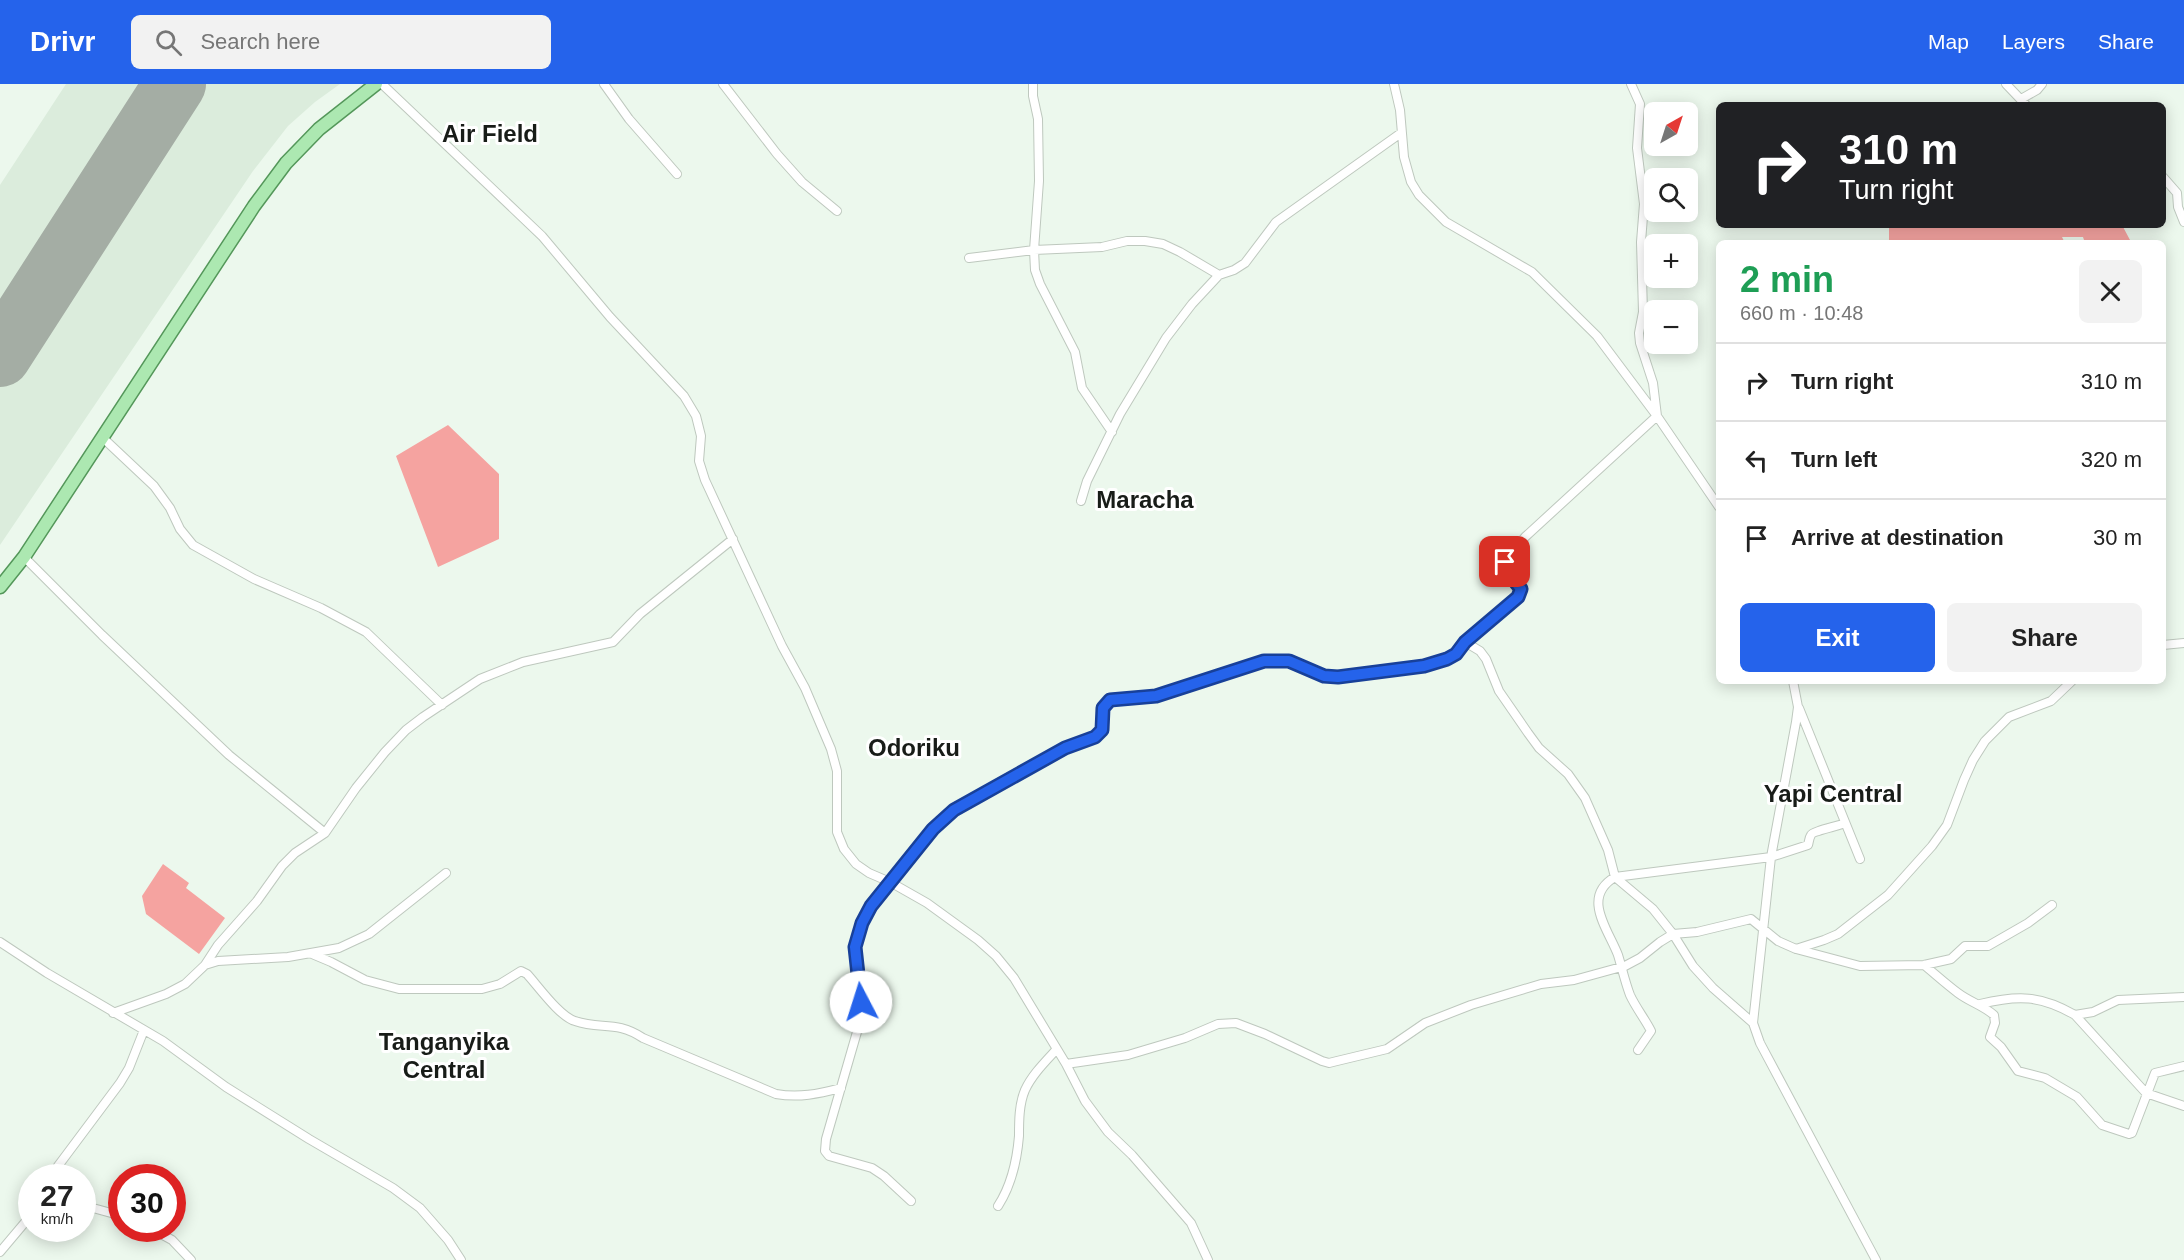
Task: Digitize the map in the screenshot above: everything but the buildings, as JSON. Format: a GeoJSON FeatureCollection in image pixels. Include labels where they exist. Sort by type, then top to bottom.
{"type":"FeatureCollection","features":[{"type":"Feature","properties":{"kind":"main road"},"geometry":{"type":"LineString","coordinates":[[0,587],[24,557],[260,197],[286,164],[319,129],[376,84]]}},
{"type":"Feature","properties":{"kind":"street"},"geometry":{"type":"LineString","coordinates":[[382,84],[542,236],[610,317],[684,396],[696,416],[700,436],[699,461],[705,480],[782,646],[805,688],[831,749],[837,771],[837,832],[844,849],[856,864],[951,919],[996,956],[1014,978],[1066,1064],[1085,1101],[1108,1132],[1132,1155],[1191,1223],[1208,1260]]}},
{"type":"Feature","properties":{"kind":"street"},"geometry":{"type":"LineString","coordinates":[[604,84],[629,119],[677,174]]}},
{"type":"Feature","properties":{"kind":"street"},"geometry":{"type":"LineString","coordinates":[[723,84],[777,154],[802,182],[837,211]]}},
{"type":"Feature","properties":{"kind":"street"},"geometry":{"type":"LineString","coordinates":[[1033,84],[1038,119],[1039,171],[1034,250],[1035,270],[1040,285],[1075,352],[1082,388],[1112,432]]}},
{"type":"Feature","properties":{"kind":"street"},"geometry":{"type":"LineString","coordinates":[[1394,84],[1400,110],[1404,157],[1411,182],[1426,204],[1459,231],[1532,272],[1597,336],[1657,416],[1716,503]]}},
{"type":"Feature","properties":{"kind":"street"},"geometry":{"type":"LineString","coordinates":[[1631,84],[1640,104],[1638,148],[1644,204],[1641,242],[1643,312],[1639,333],[1653,383],[1657,416]]}},
{"type":"Feature","properties":{"kind":"street"},"geometry":{"type":"LineString","coordinates":[[2006,84],[2023,102],[2042,84]]}},
{"type":"Feature","properties":{"kind":"street"},"geometry":{"type":"LineString","coordinates":[[1081,501],[1087,481],[1120,414],[1166,338],[1192,304],[1219,275],[1245,263],[1276,222],[1401,133]]}},
{"type":"Feature","properties":{"kind":"street"},"geometry":{"type":"LineString","coordinates":[[2166,180],[2181,194],[2178,207],[2184,222]]}},
{"type":"Feature","properties":{"kind":"street"},"geometry":{"type":"LineString","coordinates":[[969,258],[1034,250],[1102,247],[1127,241],[1145,241],[1172,248],[1219,275]]}},
{"type":"Feature","properties":{"kind":"street"},"geometry":{"type":"LineString","coordinates":[[911,1201],[872,1168],[826,1154],[826,1139],[857,1032],[861,990],[855,947],[857,938],[871,906],[933,829],[954,810],[1065,748],[1098,735],[1103,725],[1103,708],[1110,700],[1156,696],[1264,661],[1289,661],[1312,673],[1331,677],[1424,666],[1452,656],[1518,597],[1521,589],[1504,565],[1518,544],[1657,416]]}},
{"type":"Feature","properties":{"kind":"street"},"geometry":{"type":"LineString","coordinates":[[103,438],[154,486],[170,508],[180,529],[194,546],[254,579],[321,608],[366,632],[442,705]]}},
{"type":"Feature","properties":{"kind":"street"},"geometry":{"type":"LineString","coordinates":[[113,1013],[166,994],[185,984],[205,965],[218,945],[257,901],[282,866],[295,853],[325,833],[356,788],[406,730],[480,679],[523,662],[613,642],[640,614],[733,539]]}},
{"type":"Feature","properties":{"kind":"street"},"geometry":{"type":"LineString","coordinates":[[24,557],[102,635],[230,755],[325,833]]}},
{"type":"Feature","properties":{"kind":"street"},"geometry":{"type":"LineString","coordinates":[[1465,642],[1480,651],[1486,658],[1499,691],[1528,733],[1539,748],[1568,774],[1585,798],[1605,841],[1615,877],[1648,904],[1673,934],[1693,966],[1713,988],[1754,1023]]}},
{"type":"Feature","properties":{"kind":"street"},"geometry":{"type":"LineString","coordinates":[[2166,645],[2184,643]]}},
{"type":"Feature","properties":{"kind":"street"},"geometry":{"type":"LineString","coordinates":[[1794,684],[1798,707],[1860,859]]}},
{"type":"Feature","properties":{"kind":"street"},"geometry":{"type":"LineString","coordinates":[[1796,949],[1838,934],[1888,895],[1932,846],[1947,825],[1973,760],[1985,741],[2009,717],[2050,701],[2069,684]]}},
{"type":"Feature","properties":{"kind":"street"},"geometry":{"type":"LineString","coordinates":[[1798,707],[1771,857],[1754,1023],[1760,1043],[1876,1260]]}},
{"type":"Feature","properties":{"kind":"street"},"geometry":{"type":"LineString","coordinates":[[1638,1050],[1651,1031],[1630,995],[1617,952],[1603,926],[1599,912],[1600,889],[1605,883],[1615,877],[1771,857],[1808,845],[1814,831],[1831,829],[1845,823]]}},
{"type":"Feature","properties":{"kind":"street"},"geometry":{"type":"LineString","coordinates":[[205,965],[218,961],[257,960],[312,954],[339,948],[369,934],[446,873]]}},
{"type":"Feature","properties":{"kind":"street"},"geometry":{"type":"LineString","coordinates":[[1066,1064],[1128,1055],[1185,1038],[1218,1024],[1236,1023],[1329,1063],[1387,1049],[1425,1023],[1472,1005],[1541,984],[1574,980],[1622,967],[1640,958],[1673,934],[1697,932],[1745,919],[1756,921],[1778,941],[1796,949],[1860,966],[1924,965],[1951,959],[1965,946],[1988,946],[2028,923],[2052,905]]}},
{"type":"Feature","properties":{"kind":"street"},"geometry":{"type":"LineString","coordinates":[[0,942],[113,1013],[163,1041],[226,1087],[409,1198],[431,1221],[461,1260]]}},
{"type":"Feature","properties":{"kind":"street"},"geometry":{"type":"LineString","coordinates":[[312,954],[365,980],[391,989],[482,989],[500,984],[521,971],[527,974],[564,1014],[575,1021],[631,1030],[644,1038],[776,1094],[806,1096],[841,1088]]}},
{"type":"Feature","properties":{"kind":"street"},"geometry":{"type":"LineString","coordinates":[[1924,965],[1958,993],[1973,1002],[1980,1004],[2006,998],[2025,997],[2045,1000],[2075,1015],[2146,1093],[2184,1106]]}},
{"type":"Feature","properties":{"kind":"street"},"geometry":{"type":"LineString","coordinates":[[2075,1015],[2093,1012],[2118,1000],[2184,997]]}},
{"type":"Feature","properties":{"kind":"street"},"geometry":{"type":"LineString","coordinates":[[1980,1004],[1995,1019],[1990,1037],[2001,1047],[2013,1067],[2023,1073],[2045,1078],[2077,1097],[2102,1125],[2129,1134],[2135,1129],[2155,1073],[2184,1066]]}},
{"type":"Feature","properties":{"kind":"street"},"geometry":{"type":"LineString","coordinates":[[59,1164],[120,1083],[129,1068],[144,1030]]}},
{"type":"Feature","properties":{"kind":"street"},"geometry":{"type":"LineString","coordinates":[[998,1206],[1006,1192],[1014,1167],[1018,1121],[1024,1092],[1035,1073],[1056,1050]]}},
{"type":"Feature","properties":{"kind":"street"},"geometry":{"type":"LineString","coordinates":[[0,1252],[18,1231]]}},
{"type":"Feature","properties":{"kind":"street"},"geometry":{"type":"LineString","coordinates":[[174,1242],[191,1260]]}},
{"type":"Feature","properties":{"kind":"shaded area"},"geometry":{"type":"Polygon","coordinates":[[[66,84],[340,84],[288,126],[253,171],[0,545],[0,185],[66,84]]]}},
{"type":"Feature","properties":{"kind":"shaded area"},"geometry":{"type":"Polygon","coordinates":[[[1889,228],[2124,228],[2130,240],[2084,240],[2083,237],[2062,237],[2064,240],[1889,240],[1889,228]]]}},
{"type":"Feature","properties":{"kind":"shaded area"},"geometry":{"type":"Polygon","coordinates":[[[448,425],[499,474],[499,539],[438,567],[396,456],[448,425]]]}},
{"type":"Feature","properties":{"kind":"shaded area"},"geometry":{"type":"Polygon","coordinates":[[[163,864],[189,883],[186,888],[225,918],[199,954],[146,914],[142,896],[163,864]]]}},
{"type":"Feature","properties":{"kind":"runway"},"geometry":{"type":"LineString","coordinates":[[0,356],[175,84]]}},
{"type":"Feature","properties":{"kind":"district","name":"Air Field"},"geometry":{"type":"Point","coordinates":[490,133]}},
{"type":"Feature","properties":{"kind":"district","name":"Maracha"},"geometry":{"type":"Point","coordinates":[1145,499]}},
{"type":"Feature","properties":{"kind":"district","name":"Odoriku"},"geometry":{"type":"Point","coordinates":[914,747]}},
{"type":"Feature","properties":{"kind":"district","name":"Yapi Central"},"geometry":{"type":"Point","coordinates":[1833,793]}},
{"type":"Feature","properties":{"kind":"district","name":"Tanganyika Central"},"geometry":{"type":"Point","coordinates":[444,1055]}},
{"type":"Feature","properties":{"kind":"route"},"geometry":{"type":"LineString","coordinates":[[861,1002],[855,947],[862,923],[871,906],[933,829],[954,810],[1065,748],[1095,737],[1102,730],[1103,708],[1110,700],[1156,696],[1264,661],[1289,661],[1312,673],[1338,677],[1424,666],[1447,659],[1456,654],[1465,642],[1521,592],[1506,570],[1505,562]]}}]}
